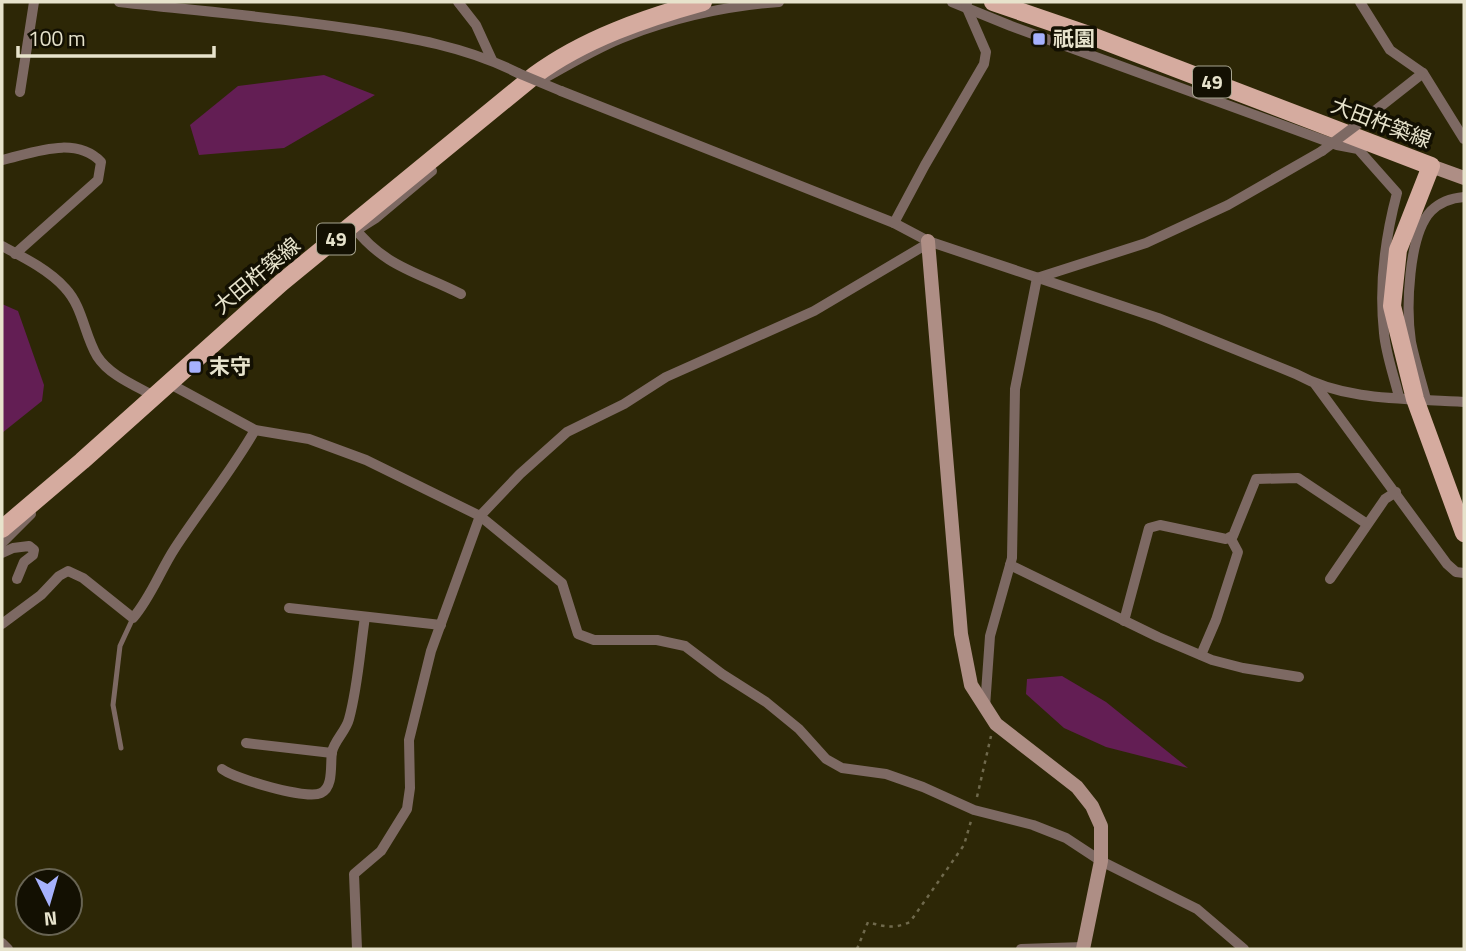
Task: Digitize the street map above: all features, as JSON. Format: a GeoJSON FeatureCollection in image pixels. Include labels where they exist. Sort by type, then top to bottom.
{"type":"FeatureCollection","features":[{"type":"Feature","properties":{"kind":"main road","name":"大田杵築線"},"geometry":{"type":"LineString","coordinates":[[2,529],[22,509],[165,389],[281,283],[355,228],[420,168],[551,64],[615,31],[650,17],[703,2]]}},
{"type":"Feature","properties":{"kind":"main road","name":"大田杵築線"},"geometry":{"type":"LineString","coordinates":[[993,2],[1089,35],[1431,166],[1398,250],[1392,306],[1413,398],[1464,533]]}},
{"type":"Feature","properties":{"kind":"street"},"geometry":{"type":"LineString","coordinates":[[20,92],[34,2]]}},
{"type":"Feature","properties":{"kind":"street"},"geometry":{"type":"LineString","coordinates":[[119,2],[304,21],[382,33],[463,50],[894,223],[927,242],[1158,318],[1315,384],[1368,397],[1464,402]]}},
{"type":"Feature","properties":{"kind":"street"},"geometry":{"type":"LineString","coordinates":[[458,2],[476,25],[492,60]]}},
{"type":"Feature","properties":{"kind":"street"},"geometry":{"type":"LineString","coordinates":[[461,294],[383,258],[365,242],[355,228],[376,218],[541,80],[626,36],[689,16],[736,5],[779,2]]}},
{"type":"Feature","properties":{"kind":"street"},"geometry":{"type":"LineString","coordinates":[[952,2],[966,4],[1011,26],[1138,73],[1337,145],[1358,149],[1397,193],[1389,223],[1381,303],[1384,337],[1413,398]]}},
{"type":"Feature","properties":{"kind":"street"},"geometry":{"type":"LineString","coordinates":[[1360,2],[1390,50],[1423,73],[1464,139]]}},
{"type":"Feature","properties":{"kind":"street"},"geometry":{"type":"LineString","coordinates":[[894,223],[984,64],[986,52],[966,4]]}},
{"type":"Feature","properties":{"kind":"street"},"geometry":{"type":"LineString","coordinates":[[1037,278],[1146,243],[1228,205],[1322,151],[1423,73]]}},
{"type":"Feature","properties":{"kind":"street"},"geometry":{"type":"LineString","coordinates":[[2,160],[63,146],[92,152],[101,162],[97,180],[15,254]]}},
{"type":"Feature","properties":{"kind":"street"},"geometry":{"type":"LineString","coordinates":[[1431,166],[1464,178]]}},
{"type":"Feature","properties":{"kind":"street"},"geometry":{"type":"LineString","coordinates":[[1413,398],[1409,297],[1416,236],[1430,212],[1449,199],[1464,197]]}},
{"type":"Feature","properties":{"kind":"street"},"geometry":{"type":"LineString","coordinates":[[357,949],[354,874],[381,851],[407,808],[410,788],[409,740],[431,651],[480,516],[520,474],[567,432],[624,404],[666,377],[814,311],[927,242]]}},
{"type":"Feature","properties":{"kind":"street"},"geometry":{"type":"LineString","coordinates":[[927,242],[961,634],[971,685],[996,724],[1077,787],[1092,806],[1101,826],[1101,860],[1084,948],[1021,949]]}},
{"type":"Feature","properties":{"kind":"street"},"geometry":{"type":"LineString","coordinates":[[2,246],[51,276],[65,288],[76,303],[97,355],[109,370],[165,389],[255,430],[309,439],[366,460],[480,516],[562,583],[579,634],[594,640],[657,640],[685,646],[766,702],[799,729],[826,760],[842,768],[886,774],[974,810],[1033,825],[1066,838],[1101,860],[1197,909],[1244,949]]}},
{"type":"Feature","properties":{"kind":"street"},"geometry":{"type":"LineString","coordinates":[[985,707],[990,636],[1010,565],[1014,517],[1016,389],[1037,278]]}},
{"type":"Feature","properties":{"kind":"street"},"geometry":{"type":"LineString","coordinates":[[1315,384],[1447,564],[1456,572],[1464,573]]}},
{"type":"Feature","properties":{"kind":"street"},"geometry":{"type":"LineString","coordinates":[[2,543],[165,389]]}},
{"type":"Feature","properties":{"kind":"street"},"geometry":{"type":"LineString","coordinates":[[2,624],[68,571],[83,578],[133,618],[146,603],[174,549],[217,491],[255,430]]}},
{"type":"Feature","properties":{"kind":"street"},"geometry":{"type":"LineString","coordinates":[[1124,621],[1149,528],[1160,525],[1226,539],[1233,536],[1256,479],[1298,478],[1367,524]]}},
{"type":"Feature","properties":{"kind":"street"},"geometry":{"type":"LineString","coordinates":[[1331,579],[1385,499],[1395,492]]}},
{"type":"Feature","properties":{"kind":"street"},"geometry":{"type":"LineString","coordinates":[[1201,655],[1216,620],[1238,552],[1230,537]]}},
{"type":"Feature","properties":{"kind":"street"},"geometry":{"type":"LineString","coordinates":[[2,553],[29,546],[34,550],[33,555],[21,568],[17,579]]}},
{"type":"Feature","properties":{"kind":"street"},"geometry":{"type":"LineString","coordinates":[[1010,565],[1201,655],[1243,668],[1299,677]]}},
{"type":"Feature","properties":{"kind":"street"},"geometry":{"type":"LineString","coordinates":[[289,608],[440,625]]}},
{"type":"Feature","properties":{"kind":"street"},"geometry":{"type":"LineString","coordinates":[[222,769],[231,775],[275,788],[310,794],[322,793],[328,785],[332,753],[349,720],[365,617]]}},
{"type":"Feature","properties":{"kind":"street"},"geometry":{"type":"LineString","coordinates":[[246,743],[332,753]]}},
{"type":"Feature","properties":{"kind":"street"},"geometry":{"type":"LineString","coordinates":[[2,943],[8,949]]}},
{"type":"Feature","properties":{"kind":"lane"},"geometry":{"type":"LineString","coordinates":[[121,748],[113,705],[120,646],[133,618]]}},
{"type":"Feature","properties":{"kind":"path"},"geometry":{"type":"LineString","coordinates":[[857,949],[868,922],[899,927],[910,922],[964,845],[996,724]]}},
{"type":"Feature","properties":{"kind":"shaded area"},"geometry":{"type":"Polygon","coordinates":[[[324,75],[375,95],[284,148],[199,155],[190,125],[238,86],[324,75]]]}},
{"type":"Feature","properties":{"kind":"shaded area"},"geometry":{"type":"Polygon","coordinates":[[[2,304],[18,311],[44,385],[42,401],[2,433],[2,304]]]}},
{"type":"Feature","properties":{"kind":"shaded area"},"geometry":{"type":"Polygon","coordinates":[[[1062,676],[1106,702],[1188,768],[1106,747],[1064,728],[1026,694],[1027,679],[1062,676]]]}},
{"type":"Feature","properties":{"kind":"place","name":"祇園"},"geometry":{"type":"Point","coordinates":[1039,39]}},
{"type":"Feature","properties":{"kind":"place","name":"末守"},"geometry":{"type":"Point","coordinates":[195,367]}}]}
